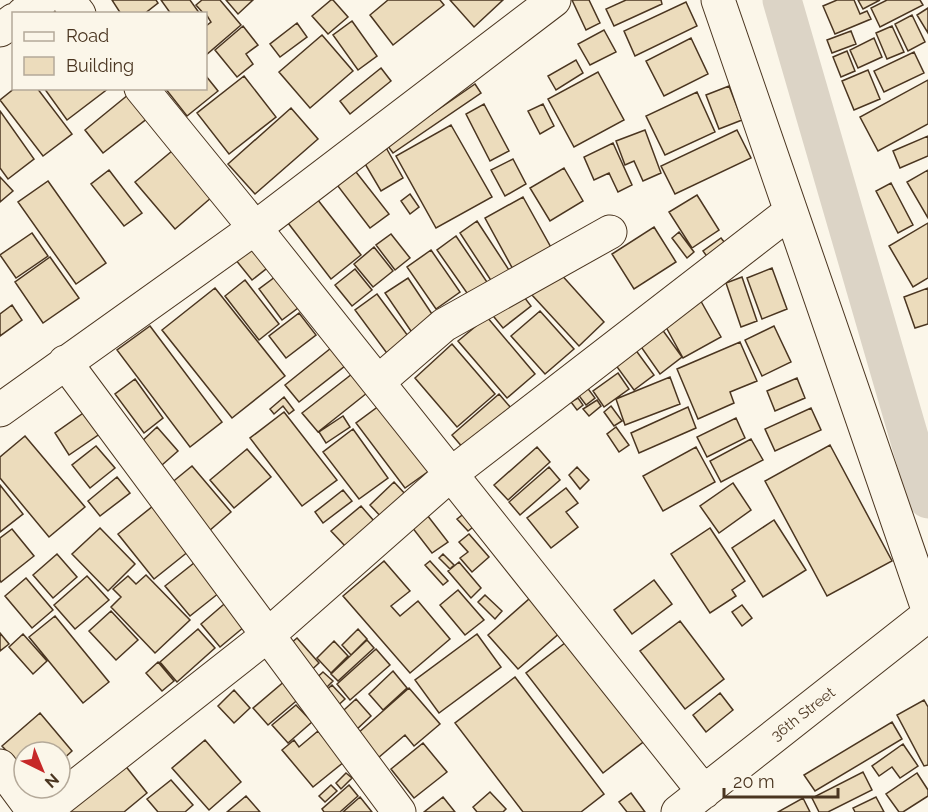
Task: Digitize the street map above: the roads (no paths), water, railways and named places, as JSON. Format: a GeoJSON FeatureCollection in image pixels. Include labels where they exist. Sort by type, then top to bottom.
{"type":"FeatureCollection","features":[{"type":"Feature","properties":{"kind":"street"},"geometry":{"type":"LineString","coordinates":[[26,12],[42,0]]}},
{"type":"Feature","properties":{"kind":"street"},"geometry":{"type":"LineString","coordinates":[[68,0],[77,12]]}},
{"type":"Feature","properties":{"kind":"street"},"geometry":{"type":"LineString","coordinates":[[0,410],[255,228],[554,0]]}},
{"type":"Feature","properties":{"kind":"street"},"geometry":{"type":"LineString","coordinates":[[718,0],[928,609]]}},
{"type":"Feature","properties":{"kind":"street"},"geometry":{"type":"LineString","coordinates":[[143,90],[704,792]]}},
{"type":"Feature","properties":{"kind":"street"},"geometry":{"type":"LineString","coordinates":[[43,812],[268,635],[451,474],[790,212]]}},
{"type":"Feature","properties":{"kind":"street"},"geometry":{"type":"LineString","coordinates":[[378,382],[444,325],[610,232]]}},
{"type":"Feature","properties":{"kind":"street"},"geometry":{"type":"LineString","coordinates":[[65,362],[399,812]]}},
{"type":"Feature","properties":{"kind":"street","name":"36th Street"},"geometry":{"type":"LineString","coordinates":[[678,812],[928,615]]}},
{"type":"Feature","properties":{"kind":"street"},"geometry":{"type":"LineString","coordinates":[[0,766],[34,812]]}},
{"type":"Feature","properties":{"kind":"waterway"},"geometry":{"type":"LineString","coordinates":[[782,0],[928,499]]}}]}
